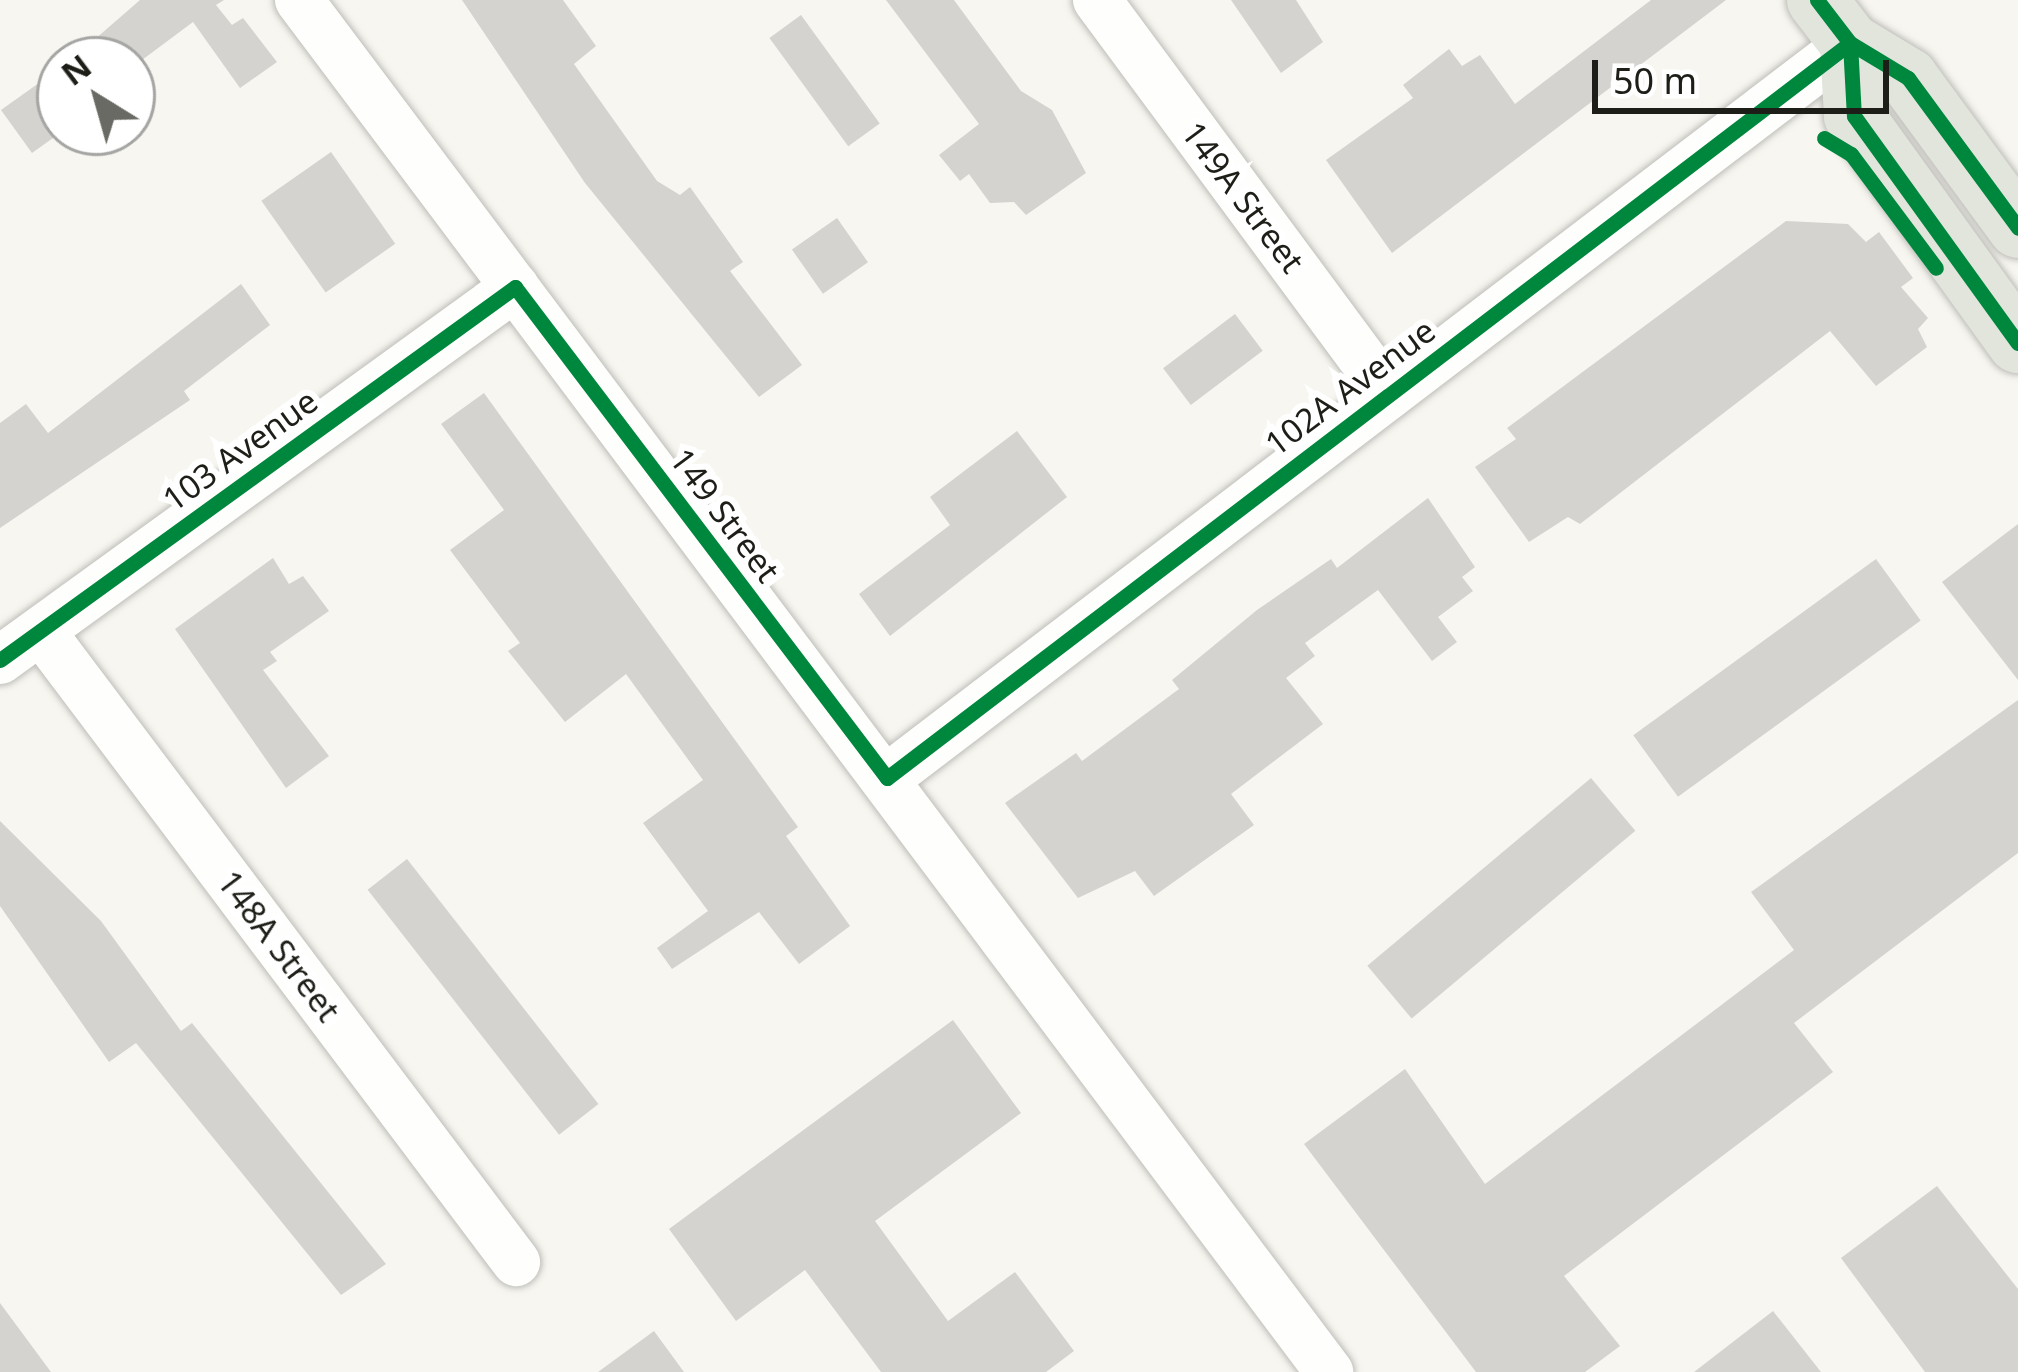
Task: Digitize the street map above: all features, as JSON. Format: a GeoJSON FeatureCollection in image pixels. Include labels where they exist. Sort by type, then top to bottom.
{"type":"FeatureCollection","features":[{"type":"Feature","properties":{"kind":"main road"},"geometry":{"type":"LineString","coordinates":[[1833,21],[1908,78],[2018,227]]}},
{"type":"Feature","properties":{"kind":"main road"},"geometry":{"type":"LineString","coordinates":[[1833,21],[1854,116],[2018,343]]}},
{"type":"Feature","properties":{"kind":"street","name":"149 Street"},"geometry":{"type":"LineString","coordinates":[[299,0],[1330,1372]]}},
{"type":"Feature","properties":{"kind":"street","name":"149A Street"},"geometry":{"type":"LineString","coordinates":[[1097,0],[1389,394]]}},
{"type":"Feature","properties":{"kind":"street","name":"102A Avenue"},"geometry":{"type":"LineString","coordinates":[[886,778],[1389,394],[1833,21]]}},
{"type":"Feature","properties":{"kind":"street","name":"103 Avenue"},"geometry":{"type":"LineString","coordinates":[[0,660],[515,287]]}},
{"type":"Feature","properties":{"kind":"street","name":"148A Street"},"geometry":{"type":"LineString","coordinates":[[41,631],[516,1262]]}},
{"type":"Feature","properties":{"kind":"building"},"geometry":{"type":"Polygon","coordinates":[[[140,0],[224,0],[216,5],[232,25],[243,18],[277,62],[240,88],[193,22],[156,50],[156,36],[99,36],[140,0]]]}},
{"type":"Feature","properties":{"kind":"building"},"geometry":{"type":"Polygon","coordinates":[[[462,0],[563,0],[596,46],[574,64],[657,181],[680,195],[690,187],[743,262],[730,271],[802,365],[759,397],[585,183],[462,0]]]}},
{"type":"Feature","properties":{"kind":"building"},"geometry":{"type":"Polygon","coordinates":[[[886,0],[954,0],[1021,91],[1052,110],[1086,173],[1026,215],[1014,202],[990,203],[969,174],[960,181],[939,155],[979,124],[886,0]]]}},
{"type":"Feature","properties":{"kind":"building"},"geometry":{"type":"Polygon","coordinates":[[[1231,0],[1296,0],[1323,42],[1281,73],[1231,0]]]}},
{"type":"Feature","properties":{"kind":"building"},"geometry":{"type":"Polygon","coordinates":[[[1651,0],[1726,0],[1392,253],[1326,160],[1413,98],[1403,85],[1449,49],[1462,66],[1480,55],[1515,104],[1651,0]]]}},
{"type":"Feature","properties":{"kind":"building"},"geometry":{"type":"Polygon","coordinates":[[[801,15],[880,123],[848,146],[769,38],[801,15]]]}},
{"type":"Feature","properties":{"kind":"building"},"geometry":{"type":"Polygon","coordinates":[[[36,85],[36,150],[32,153],[1,110],[36,85]]]}},
{"type":"Feature","properties":{"kind":"building"},"geometry":{"type":"Polygon","coordinates":[[[331,152],[395,244],[326,292],[261,201],[331,152]]]}},
{"type":"Feature","properties":{"kind":"building"},"geometry":{"type":"Polygon","coordinates":[[[837,218],[868,262],[823,294],[792,250],[837,218]]]}},
{"type":"Feature","properties":{"kind":"building"},"geometry":{"type":"Polygon","coordinates":[[[1786,221],[1848,224],[1866,242],[1879,232],[1913,278],[1901,287],[1928,318],[1918,329],[1927,347],[1876,386],[1830,331],[1580,524],[1568,517],[1529,542],[1475,467],[1516,439],[1507,428],[1786,221]]]}},
{"type":"Feature","properties":{"kind":"building"},"geometry":{"type":"Polygon","coordinates":[[[241,284],[270,325],[184,391],[190,400],[0,528],[0,423],[26,404],[48,433],[241,284]]]}},
{"type":"Feature","properties":{"kind":"building"},"geometry":{"type":"Polygon","coordinates":[[[1235,314],[1263,351],[1191,405],[1163,368],[1235,314]]]}},
{"type":"Feature","properties":{"kind":"building"},"geometry":{"type":"Polygon","coordinates":[[[484,393],[798,827],[786,836],[850,926],[799,964],[759,912],[672,969],[657,948],[708,911],[643,823],[703,780],[626,674],[565,722],[508,651],[520,643],[450,550],[504,510],[441,424],[484,393]]]}},
{"type":"Feature","properties":{"kind":"building"},"geometry":{"type":"Polygon","coordinates":[[[1017,431],[1067,497],[890,636],[859,594],[950,525],[930,497],[1017,431]]]}},
{"type":"Feature","properties":{"kind":"building"},"geometry":{"type":"Polygon","coordinates":[[[1428,498],[1475,567],[1462,577],[1473,591],[1438,617],[1457,642],[1432,661],[1378,590],[1305,643],[1315,656],[1286,678],[1323,724],[1231,794],[1254,825],[1154,896],[1135,871],[1078,898],[1005,803],[1076,753],[1082,761],[1179,689],[1172,680],[1257,610],[1331,559],[1337,568],[1428,498]]]}},
{"type":"Feature","properties":{"kind":"building"},"geometry":{"type":"Polygon","coordinates":[[[2018,524],[2018,680],[1942,582],[2018,524]]]}},
{"type":"Feature","properties":{"kind":"building"},"geometry":{"type":"Polygon","coordinates":[[[273,558],[289,584],[303,576],[329,611],[270,652],[277,661],[263,670],[329,756],[286,788],[175,629],[273,558]]]}},
{"type":"Feature","properties":{"kind":"building"},"geometry":{"type":"Polygon","coordinates":[[[1876,559],[1921,620],[1678,797],[1633,735],[1876,559]]]}},
{"type":"Feature","properties":{"kind":"building"},"geometry":{"type":"Polygon","coordinates":[[[2018,700],[2018,853],[1794,1023],[1833,1072],[1564,1276],[1620,1346],[1585,1372],[1476,1372],[1304,1144],[1405,1069],[1485,1184],[1794,950],[1751,892],[2018,700]]]}},
{"type":"Feature","properties":{"kind":"building"},"geometry":{"type":"Polygon","coordinates":[[[1591,778],[1635,831],[1412,1019],[1367,966],[1591,778]]]}},
{"type":"Feature","properties":{"kind":"building"},"geometry":{"type":"Polygon","coordinates":[[[0,821],[101,921],[181,1031],[192,1023],[386,1264],[341,1295],[136,1043],[109,1062],[0,906],[0,821]]]}},
{"type":"Feature","properties":{"kind":"building"},"geometry":{"type":"Polygon","coordinates":[[[407,859],[598,1104],[559,1135],[368,890],[407,859]]]}},
{"type":"Feature","properties":{"kind":"building"},"geometry":{"type":"Polygon","coordinates":[[[953,1020],[1021,1113],[875,1221],[948,1321],[1015,1272],[1074,1351],[1046,1372],[881,1372],[805,1270],[736,1321],[669,1229],[953,1020]]]}},
{"type":"Feature","properties":{"kind":"building"},"geometry":{"type":"Polygon","coordinates":[[[1937,1186],[2018,1289],[2018,1372],[1925,1372],[1841,1258],[1937,1186]]]}},
{"type":"Feature","properties":{"kind":"building"},"geometry":{"type":"Polygon","coordinates":[[[0,1303],[51,1372],[0,1372],[0,1303]]]}},
{"type":"Feature","properties":{"kind":"building"},"geometry":{"type":"Polygon","coordinates":[[[1773,1311],[1821,1372],[1694,1372],[1773,1311]]]}},
{"type":"Feature","properties":{"kind":"building"},"geometry":{"type":"Polygon","coordinates":[[[654,1331],[684,1372],[598,1372],[654,1331]]]}},
{"type":"Feature","properties":{"kind":"cycle path"},"geometry":{"type":"LineString","coordinates":[[1817,0],[1850,43],[1908,78],[2018,228]]}},
{"type":"Feature","properties":{"kind":"cycle path"},"geometry":{"type":"LineString","coordinates":[[1850,43],[1854,116],[2018,343]]}},
{"type":"Feature","properties":{"kind":"cycle path"},"geometry":{"type":"LineString","coordinates":[[0,660],[515,287],[887,778],[1850,43]]}},
{"type":"Feature","properties":{"kind":"cycle path"},"geometry":{"type":"LineString","coordinates":[[1824,138],[1851,154],[1936,268]]}}]}
